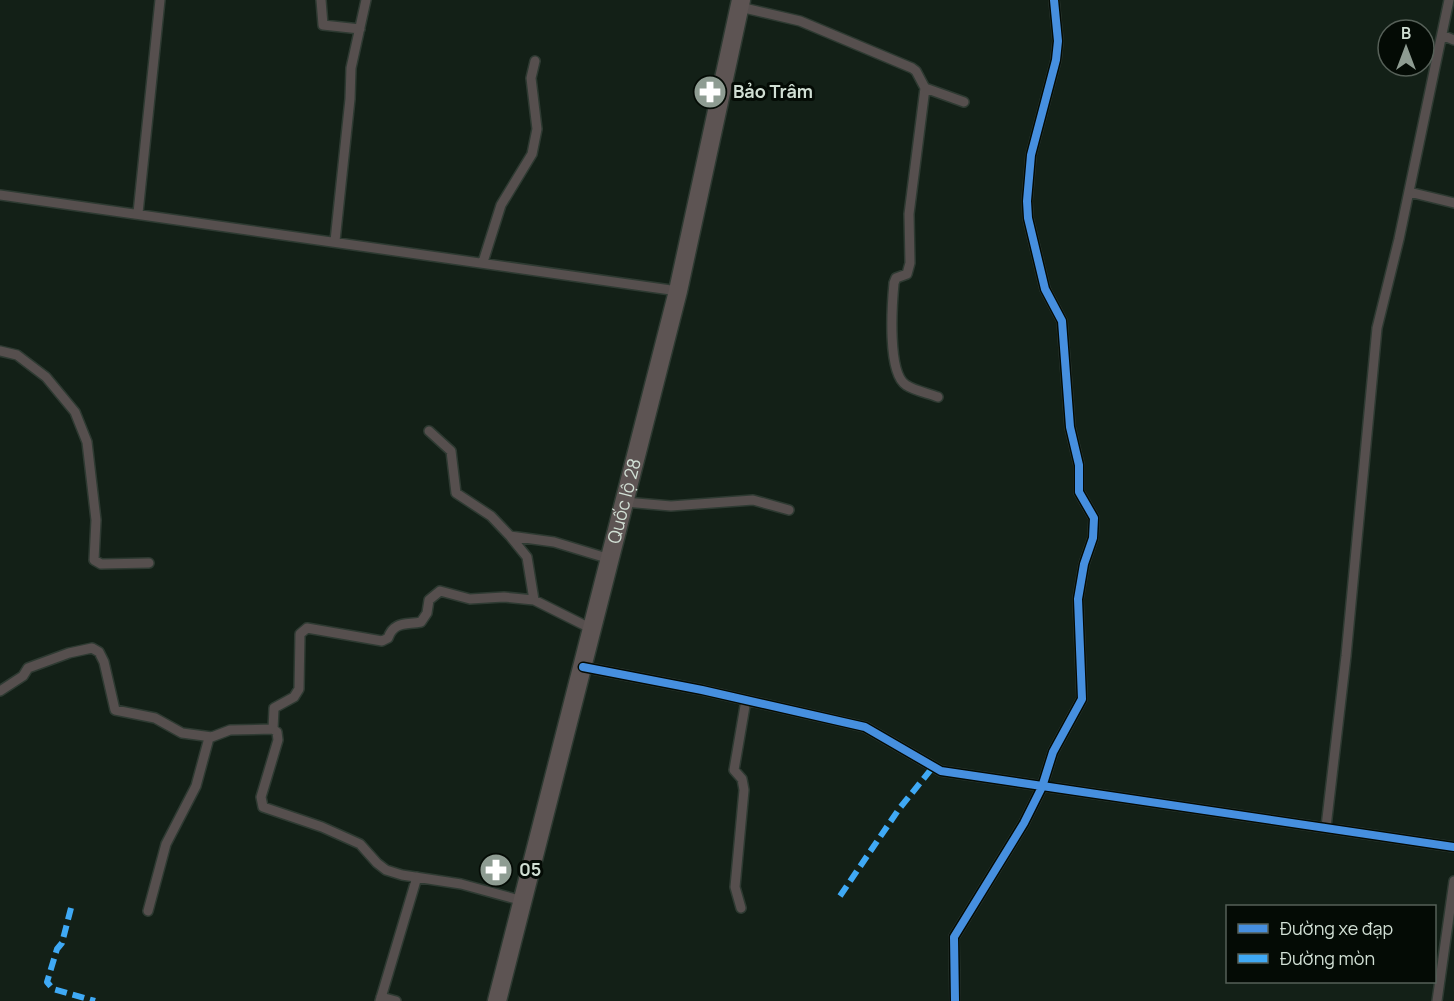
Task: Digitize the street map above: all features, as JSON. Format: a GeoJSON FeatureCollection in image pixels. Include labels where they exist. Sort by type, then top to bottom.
{"type":"FeatureCollection","features":[{"type":"Feature","properties":{"kind":"highway","name":"Quốc lộ 28"},"geometry":{"type":"LineString","coordinates":[[497,1001],[678,291],[741,3]]}},
{"type":"Feature","properties":{"kind":"street"},"geometry":{"type":"LineString","coordinates":[[138,213],[160,0]]}},
{"type":"Feature","properties":{"kind":"street"},"geometry":{"type":"LineString","coordinates":[[321,0],[323,25],[360,29]]}},
{"type":"Feature","properties":{"kind":"street"},"geometry":{"type":"LineString","coordinates":[[335,240],[350,99],[350,75],[366,0]]}},
{"type":"Feature","properties":{"kind":"street"},"geometry":{"type":"LineString","coordinates":[[955,1001],[952,945],[954,937],[1024,823],[1042,787],[1053,752],[1082,699],[1078,599],[1095,526],[1093,512],[1079,492],[1079,465],[1070,427],[1062,321],[1045,289],[1028,218],[1027,201],[1031,155],[1056,60],[1058,41],[1054,0]]}},
{"type":"Feature","properties":{"kind":"street"},"geometry":{"type":"LineString","coordinates":[[1326,827],[1346,656],[1376,340],[1449,0]]}},
{"type":"Feature","properties":{"kind":"street"},"geometry":{"type":"LineString","coordinates":[[741,3],[800,21],[912,68],[920,76],[925,88],[909,214],[910,263],[907,274],[896,278],[894,283],[893,351],[901,381],[907,386],[938,396]]}},
{"type":"Feature","properties":{"kind":"street"},"geometry":{"type":"LineString","coordinates":[[1442,35],[1454,40]]}},
{"type":"Feature","properties":{"kind":"street"},"geometry":{"type":"LineString","coordinates":[[483,262],[501,205],[532,154],[537,129],[531,78],[535,61]]}},
{"type":"Feature","properties":{"kind":"street"},"geometry":{"type":"LineString","coordinates":[[925,88],[964,102]]}},
{"type":"Feature","properties":{"kind":"street"},"geometry":{"type":"LineString","coordinates":[[1409,192],[1454,203]]}},
{"type":"Feature","properties":{"kind":"street"},"geometry":{"type":"LineString","coordinates":[[0,195],[335,240],[678,291]]}},
{"type":"Feature","properties":{"kind":"street"},"geometry":{"type":"LineString","coordinates":[[0,351],[12,352],[46,377],[75,412],[87,442],[96,520],[94,561],[101,564],[149,563]]}},
{"type":"Feature","properties":{"kind":"street"},"geometry":{"type":"LineString","coordinates":[[429,431],[451,451],[456,493],[491,516],[527,557],[534,600]]}},
{"type":"Feature","properties":{"kind":"street"},"geometry":{"type":"LineString","coordinates":[[625,502],[671,506],[753,500],[789,510]]}},
{"type":"Feature","properties":{"kind":"street"},"geometry":{"type":"LineString","coordinates":[[510,536],[554,542],[610,559]]}},
{"type":"Feature","properties":{"kind":"street"},"geometry":{"type":"LineString","coordinates":[[273,729],[274,708],[294,697],[299,689],[300,634],[307,628],[382,641],[388,638],[391,629],[399,624],[422,622],[427,613],[429,600],[440,591],[462,599],[504,597],[534,600],[592,629]]}},
{"type":"Feature","properties":{"kind":"street"},"geometry":{"type":"LineString","coordinates":[[0,691],[23,676],[28,668],[69,653],[92,648],[99,652],[104,662],[111,702],[115,710],[155,718],[182,733],[212,737],[230,730],[273,729],[277,732],[278,740],[261,797],[263,807],[349,838],[364,846],[382,867],[417,877],[461,884],[523,901]]}},
{"type":"Feature","properties":{"kind":"street"},"geometry":{"type":"LineString","coordinates":[[583,667],[865,727],[941,771],[1454,847]]}},
{"type":"Feature","properties":{"kind":"street"},"geometry":{"type":"LineString","coordinates":[[741,908],[735,887],[744,790],[742,779],[734,770],[746,700]]}},
{"type":"Feature","properties":{"kind":"street"},"geometry":{"type":"LineString","coordinates":[[148,911],[166,844],[196,786],[212,737]]}},
{"type":"Feature","properties":{"kind":"street"},"geometry":{"type":"LineString","coordinates":[[396,1001],[380,999],[417,877]]}},
{"type":"Feature","properties":{"kind":"street"},"geometry":{"type":"LineString","coordinates":[[1437,1001],[1454,881]]}},
{"type":"Feature","properties":{"kind":"marked path"},"geometry":{"type":"LineString","coordinates":[[840,896],[899,809],[933,767]]}},
{"type":"Feature","properties":{"kind":"marked path"},"geometry":{"type":"LineString","coordinates":[[71,908],[62,943],[57,949],[47,982],[53,989],[95,1001]]}},
{"type":"Feature","properties":{"kind":"cycle path"},"geometry":{"type":"LineString","coordinates":[[955,1001],[954,937],[1024,823],[1042,787],[1053,752],[1082,699],[1078,599],[1084,564],[1093,538],[1094,518],[1079,492],[1079,465],[1070,427],[1062,321],[1045,289],[1028,218],[1027,201],[1031,155],[1056,60],[1058,41],[1054,0]]}},
{"type":"Feature","properties":{"kind":"cycle path"},"geometry":{"type":"LineString","coordinates":[[583,667],[702,690],[865,727],[941,771],[1454,847]]}},
{"type":"Feature","properties":{"kind":"place","name":"Bảo Trâm"},"geometry":{"type":"Point","coordinates":[710,92]}},
{"type":"Feature","properties":{"kind":"place","name":"05"},"geometry":{"type":"Point","coordinates":[496,870]}}]}
